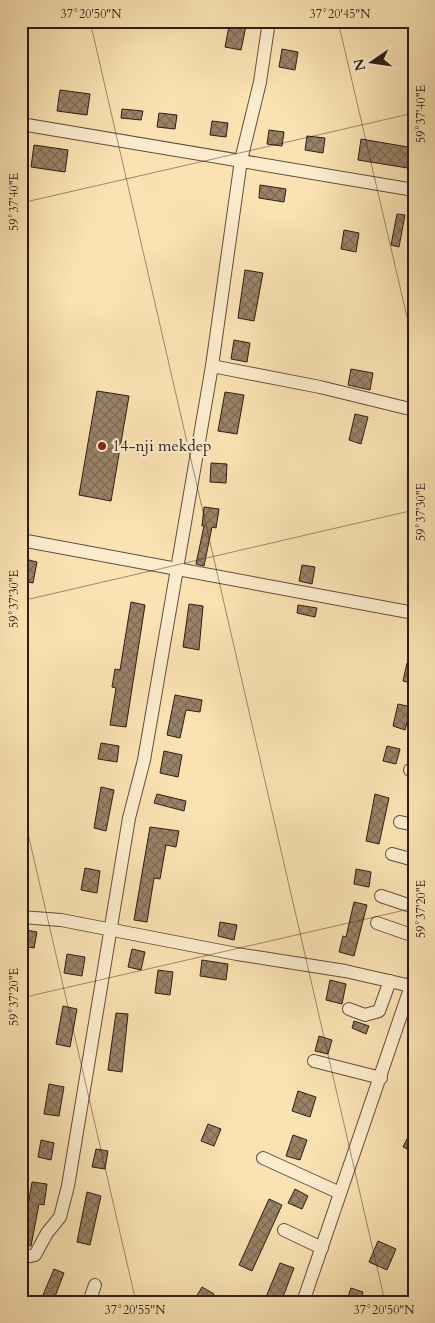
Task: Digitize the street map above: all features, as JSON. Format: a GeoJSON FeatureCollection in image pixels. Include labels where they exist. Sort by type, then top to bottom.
{"type":"FeatureCollection","features":[{"type":"Feature","properties":{"kind":"street"},"geometry":{"type":"LineString","coordinates":[[21,1258],[35,1256],[47,1233],[60,1218],[80,1121],[129,818],[144,760],[212,366],[241,160],[260,82],[270,21]]}},
{"type":"Feature","properties":{"kind":"street"},"geometry":{"type":"LineString","coordinates":[[21,124],[414,190]]}},
{"type":"Feature","properties":{"kind":"street"},"geometry":{"type":"LineString","coordinates":[[212,366],[320,387],[414,410]]}},
{"type":"Feature","properties":{"kind":"street"},"geometry":{"type":"LineString","coordinates":[[21,540],[414,613]]}},
{"type":"Feature","properties":{"kind":"street"},"geometry":{"type":"LineString","coordinates":[[400,822],[414,825]]}},
{"type":"Feature","properties":{"kind":"street"},"geometry":{"type":"LineString","coordinates":[[392,854],[414,860]]}},
{"type":"Feature","properties":{"kind":"street"},"geometry":{"type":"LineString","coordinates":[[381,896],[414,908]]}},
{"type":"Feature","properties":{"kind":"street"},"geometry":{"type":"LineString","coordinates":[[21,917],[61,920],[390,980],[412,982],[381,1078],[303,1302]]}},
{"type":"Feature","properties":{"kind":"street"},"geometry":{"type":"LineString","coordinates":[[377,923],[414,936]]}},
{"type":"Feature","properties":{"kind":"street"},"geometry":{"type":"LineString","coordinates":[[349,1009],[365,1015],[379,1011],[390,980]]}},
{"type":"Feature","properties":{"kind":"street"},"geometry":{"type":"LineString","coordinates":[[314,1061],[381,1078]]}},
{"type":"Feature","properties":{"kind":"street"},"geometry":{"type":"LineString","coordinates":[[263,1158],[340,1193]]}},
{"type":"Feature","properties":{"kind":"street"},"geometry":{"type":"LineString","coordinates":[[284,1230],[322,1248]]}},
{"type":"Feature","properties":{"kind":"street"},"geometry":{"type":"LineString","coordinates":[[88,1302],[95,1285]]}},
{"type":"Feature","properties":{"kind":"building"},"geometry":{"type":"Polygon","coordinates":[[[230,21],[247,21],[241,50],[225,47],[230,21]]]}},
{"type":"Feature","properties":{"kind":"building"},"geometry":{"type":"Polygon","coordinates":[[[282,49],[298,52],[295,70],[279,67],[282,49]]]}},
{"type":"Feature","properties":{"kind":"building"},"geometry":{"type":"Polygon","coordinates":[[[60,90],[90,94],[87,115],[57,111],[60,90]]]}},
{"type":"Feature","properties":{"kind":"building"},"geometry":{"type":"Polygon","coordinates":[[[122,109],[143,111],[141,120],[121,118],[122,109]]]}},
{"type":"Feature","properties":{"kind":"building"},"geometry":{"type":"Polygon","coordinates":[[[159,113],[177,115],[175,129],[157,127],[159,113]]]}},
{"type":"Feature","properties":{"kind":"building"},"geometry":{"type":"Polygon","coordinates":[[[212,121],[228,123],[226,137],[210,135],[212,121]]]}},
{"type":"Feature","properties":{"kind":"building"},"geometry":{"type":"Polygon","coordinates":[[[269,130],[284,132],[282,146],[267,144],[269,130]]]}},
{"type":"Feature","properties":{"kind":"building"},"geometry":{"type":"Polygon","coordinates":[[[307,136],[325,138],[323,153],[305,150],[307,136]]]}},
{"type":"Feature","properties":{"kind":"building"},"geometry":{"type":"Polygon","coordinates":[[[361,139],[414,148],[414,169],[358,160],[361,139]]]}},
{"type":"Feature","properties":{"kind":"building"},"geometry":{"type":"Polygon","coordinates":[[[34,145],[68,150],[65,172],[31,167],[34,145]]]}},
{"type":"Feature","properties":{"kind":"building"},"geometry":{"type":"Polygon","coordinates":[[[260,185],[286,189],[284,202],[259,198],[260,185]]]}},
{"type":"Feature","properties":{"kind":"building"},"geometry":{"type":"Polygon","coordinates":[[[397,214],[405,215],[399,247],[391,245],[397,214]]]}},
{"type":"Feature","properties":{"kind":"building"},"geometry":{"type":"Polygon","coordinates":[[[344,230],[359,233],[356,252],[341,249],[344,230]]]}},
{"type":"Feature","properties":{"kind":"building"},"geometry":{"type":"Polygon","coordinates":[[[245,270],[263,273],[254,321],[238,318],[245,270]]]}},
{"type":"Feature","properties":{"kind":"building"},"geometry":{"type":"Polygon","coordinates":[[[234,340],[250,343],[247,362],[231,359],[234,340]]]}},
{"type":"Feature","properties":{"kind":"building"},"geometry":{"type":"Polygon","coordinates":[[[351,369],[373,373],[370,390],[348,385],[351,369]]]}},
{"type":"Feature","properties":{"kind":"building"},"geometry":{"type":"Polygon","coordinates":[[[97,391],[129,396],[111,501],[79,495],[97,391]]]}},
{"type":"Feature","properties":{"kind":"building"},"geometry":{"type":"Polygon","coordinates":[[[225,392],[244,395],[237,434],[218,431],[225,392]]]}},
{"type":"Feature","properties":{"kind":"building"},"geometry":{"type":"Polygon","coordinates":[[[355,414],[368,417],[361,444],[349,440],[355,414]]]}},
{"type":"Feature","properties":{"kind":"building"},"geometry":{"type":"Polygon","coordinates":[[[211,463],[227,464],[226,483],[210,482],[211,463]]]}},
{"type":"Feature","properties":{"kind":"building"},"geometry":{"type":"Polygon","coordinates":[[[204,507],[219,509],[216,528],[212,527],[204,566],[196,564],[204,526],[202,526],[204,507]]]}},
{"type":"Feature","properties":{"kind":"building"},"geometry":{"type":"Polygon","coordinates":[[[21,558],[37,562],[33,583],[21,581],[21,558]]]}},
{"type":"Feature","properties":{"kind":"building"},"geometry":{"type":"Polygon","coordinates":[[[302,565],[315,567],[312,584],[299,581],[302,565]]]}},
{"type":"Feature","properties":{"kind":"building"},"geometry":{"type":"Polygon","coordinates":[[[131,602],[145,605],[126,727],[110,725],[116,688],[112,687],[115,669],[120,670],[131,602]]]}},
{"type":"Feature","properties":{"kind":"building"},"geometry":{"type":"Polygon","coordinates":[[[189,604],[203,606],[199,650],[183,647],[189,604]]]}},
{"type":"Feature","properties":{"kind":"building"},"geometry":{"type":"Polygon","coordinates":[[[298,605],[317,608],[315,617],[297,613],[298,605]]]}},
{"type":"Feature","properties":{"kind":"building"},"geometry":{"type":"Polygon","coordinates":[[[407,663],[414,665],[414,684],[403,681],[407,663]]]}},
{"type":"Feature","properties":{"kind":"building"},"geometry":{"type":"Polygon","coordinates":[[[175,695],[202,700],[200,712],[186,710],[180,738],[167,735],[175,695]]]}},
{"type":"Feature","properties":{"kind":"building"},"geometry":{"type":"Polygon","coordinates":[[[398,704],[411,707],[405,730],[393,726],[398,704]]]}},
{"type":"Feature","properties":{"kind":"building"},"geometry":{"type":"Polygon","coordinates":[[[101,743],[119,746],[117,762],[98,759],[101,743]]]}},
{"type":"Feature","properties":{"kind":"building"},"geometry":{"type":"Polygon","coordinates":[[[387,746],[400,749],[396,764],[383,761],[387,746]]]}},
{"type":"Feature","properties":{"kind":"building"},"geometry":{"type":"Polygon","coordinates":[[[164,751],[182,755],[178,777],[160,773],[164,751]]]}},
{"type":"Feature","properties":{"kind":"building"},"geometry":{"type":"Polygon","coordinates":[[[101,787],[114,790],[106,831],[94,828],[101,787]]]}},
{"type":"Feature","properties":{"kind":"building"},"geometry":{"type":"Polygon","coordinates":[[[157,794],[186,801],[184,811],[154,803],[157,794]]]}},
{"type":"Feature","properties":{"kind":"building"},"geometry":{"type":"Polygon","coordinates":[[[375,794],[389,798],[379,844],[366,841],[375,794]]]}},
{"type":"Feature","properties":{"kind":"building"},"geometry":{"type":"Polygon","coordinates":[[[150,827],[179,831],[176,847],[166,845],[160,879],[154,878],[147,922],[134,920],[150,827]]]}},
{"type":"Feature","properties":{"kind":"building"},"geometry":{"type":"Polygon","coordinates":[[[85,868],[100,871],[97,893],[81,890],[85,868]]]}},
{"type":"Feature","properties":{"kind":"building"},"geometry":{"type":"Polygon","coordinates":[[[356,869],[371,872],[369,887],[354,884],[356,869]]]}},
{"type":"Feature","properties":{"kind":"building"},"geometry":{"type":"Polygon","coordinates":[[[354,902],[367,905],[354,956],[339,952],[343,936],[346,937],[354,902]]]}},
{"type":"Feature","properties":{"kind":"building"},"geometry":{"type":"Polygon","coordinates":[[[220,922],[237,925],[234,940],[218,936],[220,922]]]}},
{"type":"Feature","properties":{"kind":"building"},"geometry":{"type":"Polygon","coordinates":[[[21,929],[37,932],[34,948],[21,946],[21,929]]]}},
{"type":"Feature","properties":{"kind":"building"},"geometry":{"type":"Polygon","coordinates":[[[132,949],[145,952],[141,970],[128,967],[132,949]]]}},
{"type":"Feature","properties":{"kind":"building"},"geometry":{"type":"Polygon","coordinates":[[[67,954],[85,957],[82,976],[64,973],[67,954]]]}},
{"type":"Feature","properties":{"kind":"building"},"geometry":{"type":"Polygon","coordinates":[[[202,960],[228,964],[226,980],[200,976],[202,960]]]}},
{"type":"Feature","properties":{"kind":"building"},"geometry":{"type":"Polygon","coordinates":[[[158,970],[173,972],[170,995],[155,993],[158,970]]]}},
{"type":"Feature","properties":{"kind":"building"},"geometry":{"type":"Polygon","coordinates":[[[330,980],[346,984],[342,1004],[326,1000],[330,980]]]}},
{"type":"Feature","properties":{"kind":"building"},"geometry":{"type":"Polygon","coordinates":[[[63,1006],[77,1009],[70,1047],[56,1044],[63,1006]]]}},
{"type":"Feature","properties":{"kind":"building"},"geometry":{"type":"Polygon","coordinates":[[[116,1013],[128,1014],[122,1072],[108,1070],[116,1013]]]}},
{"type":"Feature","properties":{"kind":"building"},"geometry":{"type":"Polygon","coordinates":[[[354,1021],[369,1026],[366,1034],[352,1028],[354,1021]]]}},
{"type":"Feature","properties":{"kind":"building"},"geometry":{"type":"Polygon","coordinates":[[[319,1036],[332,1040],[328,1054],[315,1051],[319,1036]]]}},
{"type":"Feature","properties":{"kind":"building"},"geometry":{"type":"Polygon","coordinates":[[[49,1084],[64,1087],[59,1116],[44,1114],[49,1084]]]}},
{"type":"Feature","properties":{"kind":"building"},"geometry":{"type":"Polygon","coordinates":[[[298,1091],[316,1097],[310,1117],[292,1111],[298,1091]]]}},
{"type":"Feature","properties":{"kind":"building"},"geometry":{"type":"Polygon","coordinates":[[[208,1124],[221,1129],[214,1146],[201,1141],[208,1124]]]}},
{"type":"Feature","properties":{"kind":"building"},"geometry":{"type":"Polygon","coordinates":[[[414,1125],[414,1152],[403,1147],[414,1125]]]}},
{"type":"Feature","properties":{"kind":"building"},"geometry":{"type":"Polygon","coordinates":[[[293,1135],[307,1140],[300,1160],[286,1156],[293,1135]]]}},
{"type":"Feature","properties":{"kind":"building"},"geometry":{"type":"Polygon","coordinates":[[[41,1140],[54,1143],[51,1160],[38,1157],[41,1140]]]}},
{"type":"Feature","properties":{"kind":"building"},"geometry":{"type":"Polygon","coordinates":[[[96,1149],[108,1151],[105,1169],[92,1167],[96,1149]]]}},
{"type":"Feature","properties":{"kind":"building"},"geometry":{"type":"Polygon","coordinates":[[[32,1182],[47,1184],[44,1205],[39,1204],[31,1246],[21,1244],[21,1223],[22,1217],[26,1217],[32,1182]]]}},
{"type":"Feature","properties":{"kind":"building"},"geometry":{"type":"Polygon","coordinates":[[[295,1189],[308,1196],[302,1209],[288,1203],[295,1189]]]}},
{"type":"Feature","properties":{"kind":"building"},"geometry":{"type":"Polygon","coordinates":[[[87,1192],[101,1196],[90,1245],[77,1242],[87,1192]]]}},
{"type":"Feature","properties":{"kind":"building"},"geometry":{"type":"Polygon","coordinates":[[[269,1199],[282,1205],[252,1271],[239,1265],[269,1199]]]}},
{"type":"Feature","properties":{"kind":"building"},"geometry":{"type":"Polygon","coordinates":[[[378,1241],[396,1249],[387,1270],[369,1262],[378,1241]]]}},
{"type":"Feature","properties":{"kind":"building"},"geometry":{"type":"Polygon","coordinates":[[[280,1263],[294,1268],[281,1302],[264,1302],[280,1263]]]}},
{"type":"Feature","properties":{"kind":"building"},"geometry":{"type":"Polygon","coordinates":[[[54,1269],[64,1273],[53,1302],[40,1302],[54,1269]]]}},
{"type":"Feature","properties":{"kind":"building"},"geometry":{"type":"Polygon","coordinates":[[[202,1287],[214,1294],[209,1302],[193,1302],[202,1287]]]}},
{"type":"Feature","properties":{"kind":"building"},"geometry":{"type":"Polygon","coordinates":[[[351,1288],[363,1292],[360,1302],[346,1302],[351,1288]]]}},
{"type":"Feature","properties":{"kind":"place","name":"14-nji mekdep"},"geometry":{"type":"Point","coordinates":[102,446]}}]}
